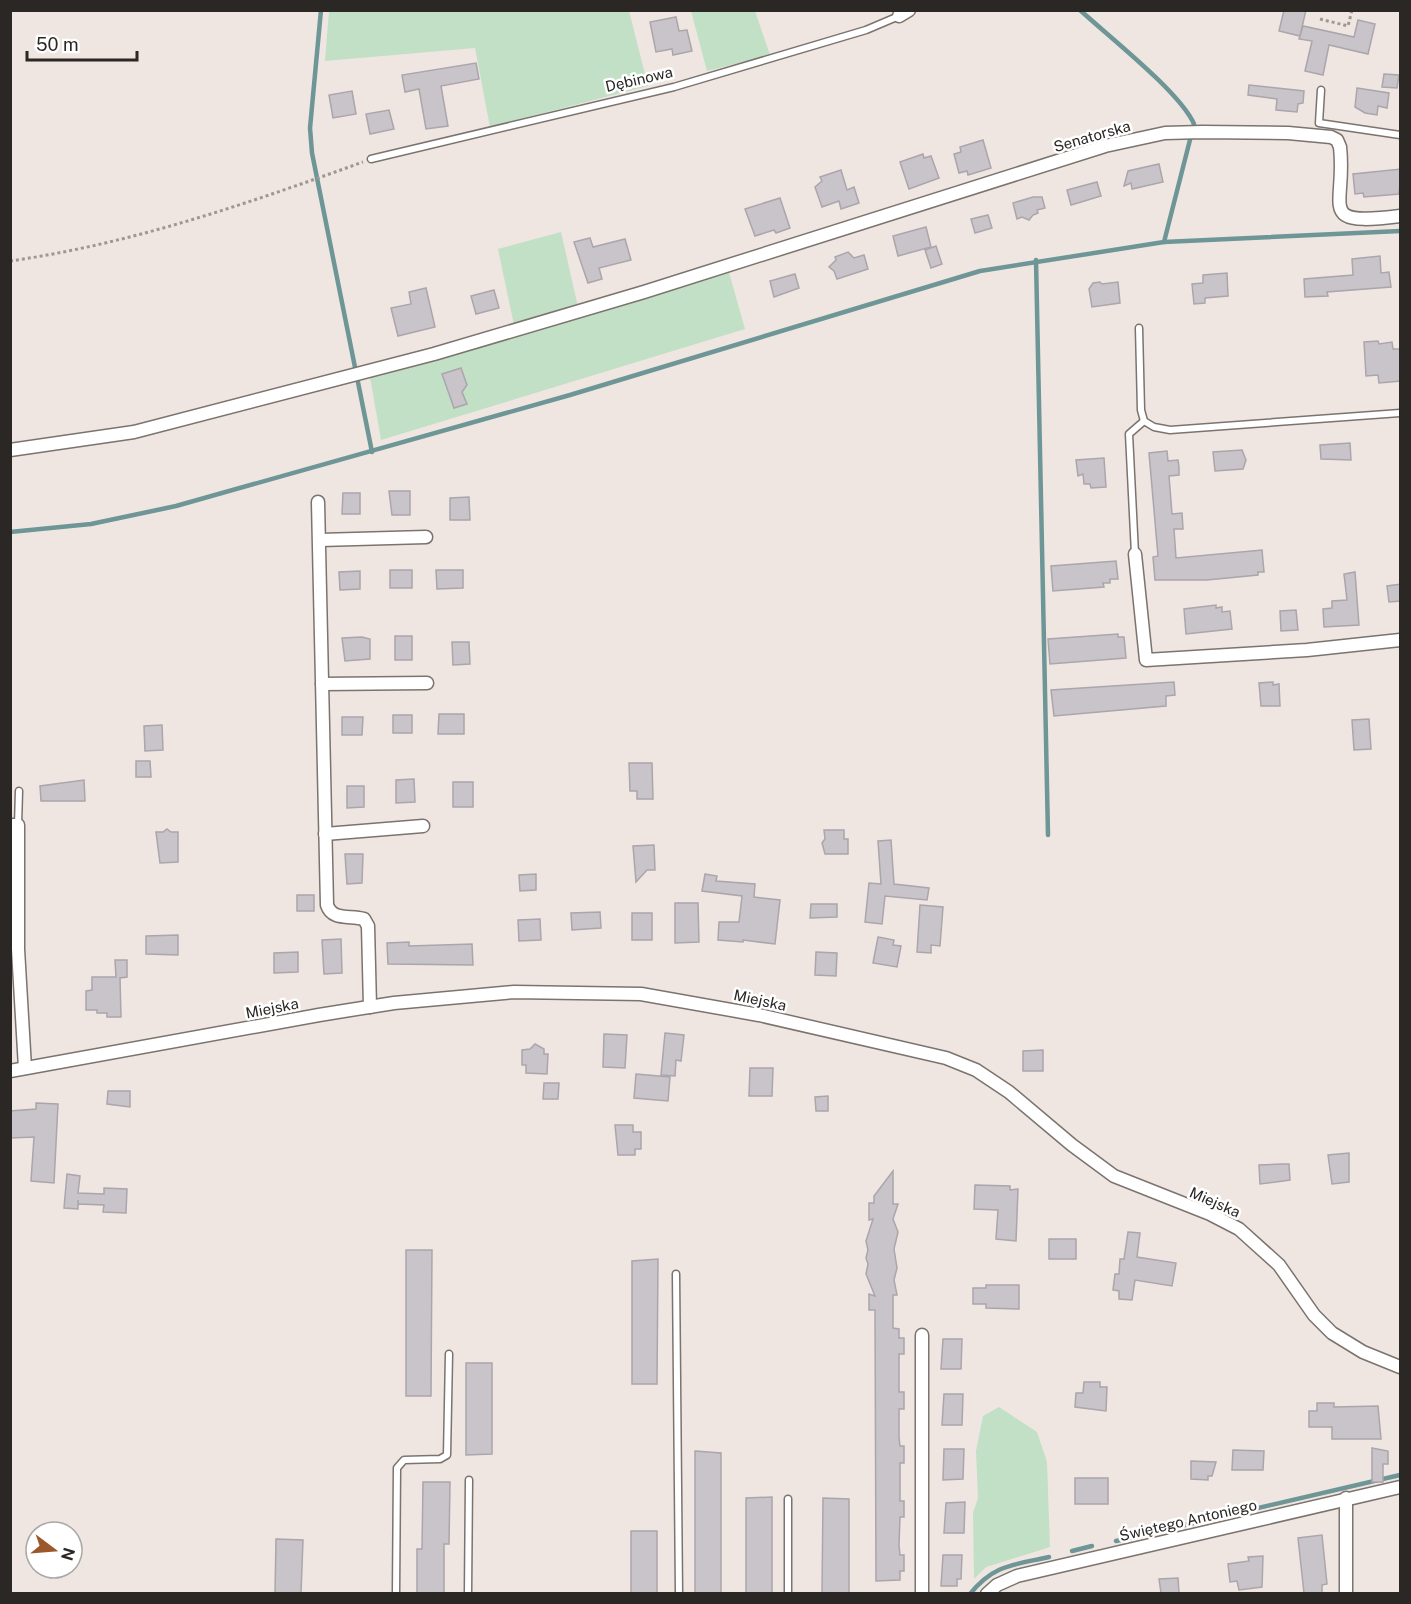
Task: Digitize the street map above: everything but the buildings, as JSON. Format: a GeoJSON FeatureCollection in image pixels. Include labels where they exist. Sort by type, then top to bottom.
{"type":"FeatureCollection","features":[{"type":"Feature","properties":{"kind":"street","name":"Senatorska"},"geometry":{"type":"LineString","coordinates":[[10,450],[134,432],[513,331],[1105,146],[1165,133],[1288,133],[1331,137],[1337,140],[1340,147],[1338,201],[1344,214],[1353,220],[1365,221],[1401,216]]}},
{"type":"Feature","properties":{"kind":"street"},"geometry":{"type":"LineString","coordinates":[[318,502],[325,834],[329,912],[335,916],[364,919],[368,926],[370,1007]]}},
{"type":"Feature","properties":{"kind":"street"},"geometry":{"type":"LineString","coordinates":[[320,540],[426,537]]}},
{"type":"Feature","properties":{"kind":"street"},"geometry":{"type":"LineString","coordinates":[[1135,554],[1146,660],[1307,650],[1401,640]]}},
{"type":"Feature","properties":{"kind":"street"},"geometry":{"type":"LineString","coordinates":[[322,684],[427,682]]}},
{"type":"Feature","properties":{"kind":"street"},"geometry":{"type":"LineString","coordinates":[[14,825],[14,894],[25,1068]]}},
{"type":"Feature","properties":{"kind":"street"},"geometry":{"type":"LineString","coordinates":[[325,834],[423,826]]}},
{"type":"Feature","properties":{"kind":"street","name":"Miejska"},"geometry":{"type":"LineString","coordinates":[[10,1071],[370,1007],[514,992],[641,994],[759,1015],[885,1043],[962,1064],[1009,1092],[1072,1145],[1114,1176],[1239,1229],[1272,1257],[1314,1316],[1332,1334],[1364,1352],[1401,1367]]}},
{"type":"Feature","properties":{"kind":"street"},"geometry":{"type":"LineString","coordinates":[[922,1335],[922,1593]]}},
{"type":"Feature","properties":{"kind":"street","name":"Świętego Antoniego"},"geometry":{"type":"LineString","coordinates":[[987,1593],[997,1585],[1017,1576],[1401,1487]]}},
{"type":"Feature","properties":{"kind":"street"},"geometry":{"type":"LineString","coordinates":[[1346,1498],[1346,1593]]}},
{"type":"Feature","properties":{"kind":"lane","name":"Dębinowa"},"geometry":{"type":"LineString","coordinates":[[370,159],[674,87],[867,30],[904,13]]}},
{"type":"Feature","properties":{"kind":"lane"},"geometry":{"type":"LineString","coordinates":[[1321,90],[1319,123],[1401,135]]}},
{"type":"Feature","properties":{"kind":"lane"},"geometry":{"type":"LineString","coordinates":[[1139,328],[1144,421]]}},
{"type":"Feature","properties":{"kind":"lane"},"geometry":{"type":"LineString","coordinates":[[1144,421],[1154,427],[1170,430],[1401,413]]}},
{"type":"Feature","properties":{"kind":"lane"},"geometry":{"type":"LineString","coordinates":[[1135,554],[1129,434],[1144,421]]}},
{"type":"Feature","properties":{"kind":"lane"},"geometry":{"type":"LineString","coordinates":[[14,825],[19,792]]}},
{"type":"Feature","properties":{"kind":"lane"},"geometry":{"type":"LineString","coordinates":[[676,1274],[679,1593]]}},
{"type":"Feature","properties":{"kind":"lane"},"geometry":{"type":"LineString","coordinates":[[396,1593],[397,1468],[404,1460],[440,1460],[447,1455],[449,1354]]}},
{"type":"Feature","properties":{"kind":"lane"},"geometry":{"type":"LineString","coordinates":[[468,1593],[469,1480]]}},
{"type":"Feature","properties":{"kind":"lane"},"geometry":{"type":"LineString","coordinates":[[788,1499],[788,1593]]}},
{"type":"Feature","properties":{"kind":"path"},"geometry":{"type":"LineString","coordinates":[[1320,19],[1348,26],[1352,10]]}},
{"type":"Feature","properties":{"kind":"path"},"geometry":{"type":"LineString","coordinates":[[10,261],[57,254],[153,230],[308,182],[370,159]]}},
{"type":"Feature","properties":{"kind":"green space"},"geometry":{"type":"Polygon","coordinates":[[[329,11],[629,11],[648,86],[490,127],[475,48],[325,61],[329,11]]]}},
{"type":"Feature","properties":{"kind":"green space"},"geometry":{"type":"Polygon","coordinates":[[[691,11],[755,11],[770,55],[707,71],[691,11]]]}},
{"type":"Feature","properties":{"kind":"green space"},"geometry":{"type":"Polygon","coordinates":[[[561,232],[578,307],[514,325],[498,249],[561,232]]]}},
{"type":"Feature","properties":{"kind":"green space"},"geometry":{"type":"Polygon","coordinates":[[[728,269],[745,329],[381,440],[370,377],[468,352],[519,333],[728,269]]]}},
{"type":"Feature","properties":{"kind":"green space"},"geometry":{"type":"Polygon","coordinates":[[[999,1407],[1037,1432],[1047,1462],[1050,1547],[986,1567],[974,1579],[973,1513],[978,1498],[976,1451],[983,1416],[999,1407]]]}},
{"type":"Feature","properties":{"kind":"waterway"},"geometry":{"type":"LineString","coordinates":[[321,10],[310,128],[312,153],[372,452]]}},
{"type":"Feature","properties":{"kind":"waterway"},"geometry":{"type":"LineString","coordinates":[[1080,10],[1159,81],[1174,96],[1194,124],[1164,242]]}},
{"type":"Feature","properties":{"kind":"waterway"},"geometry":{"type":"LineString","coordinates":[[10,532],[91,524],[176,506],[570,395],[980,271],[1164,242],[1400,231]]}},
{"type":"Feature","properties":{"kind":"waterway"},"geometry":{"type":"LineString","coordinates":[[1036,260],[1048,835]]}},
{"type":"Feature","properties":{"kind":"waterway"},"geometry":{"type":"LineString","coordinates":[[1116,1541],[1400,1475]]}},
{"type":"Feature","properties":{"kind":"waterway"},"geometry":{"type":"LineString","coordinates":[[1072,1551],[1092,1546]]}},
{"type":"Feature","properties":{"kind":"waterway"},"geometry":{"type":"LineString","coordinates":[[970,1594],[996,1571],[1015,1564],[1049,1557]]}}]}
